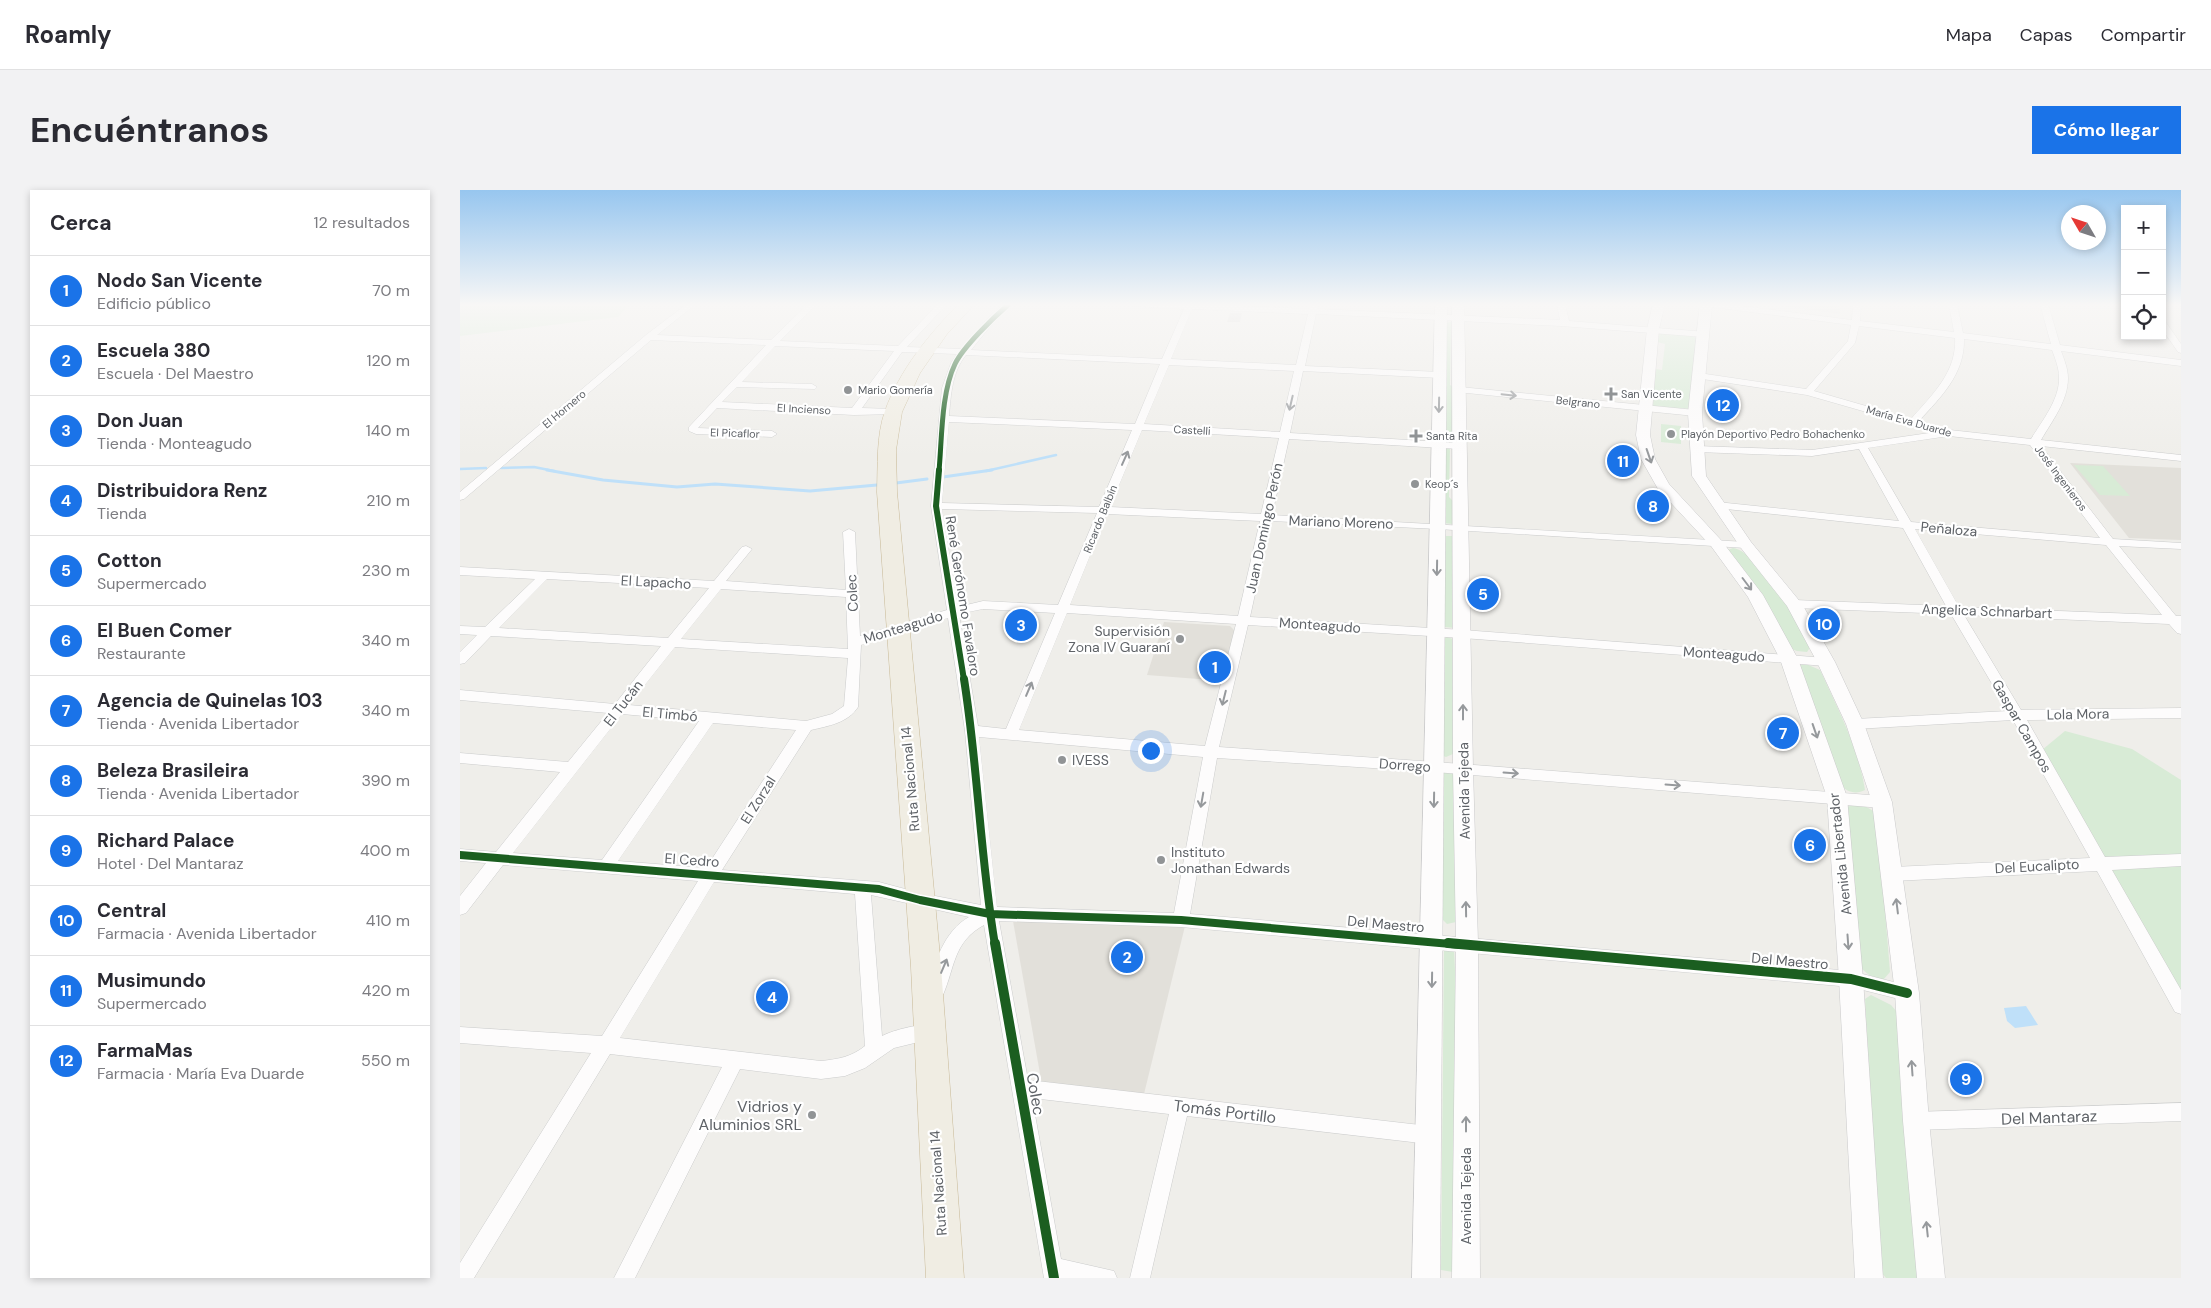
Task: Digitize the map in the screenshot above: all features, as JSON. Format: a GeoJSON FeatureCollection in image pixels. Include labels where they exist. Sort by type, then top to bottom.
{"type":"FeatureCollection","features":[{"type":"Feature","properties":{"kind":"highway","name":"Ruta Nacional 14"},"geometry":{"type":"LineString","coordinates":[[923,355],[893,412],[887,450],[887,492],[920,900],[945,1278]]}},
{"type":"Feature","properties":{"kind":"main road","name":"Avenida Tejeda"},"geometry":{"type":"LineString","coordinates":[[1426,1278],[1440,375],[1443,355]]}},
{"type":"Feature","properties":{"kind":"main road","name":"Avenida Tejeda"},"geometry":{"type":"LineString","coordinates":[[1455,355],[1460,390],[1463,769],[1467,944],[1466,1278]]}},
{"type":"Feature","properties":{"kind":"main road","name":"Avenida Libertador"},"geometry":{"type":"LineString","coordinates":[[1650,355],[1643,435],[1652,465],[1663,486],[1716,543],[1755,595],[1789,659],[1837,797],[1851,979],[1869,1278]]}},
{"type":"Feature","properties":{"kind":"main road"},"geometry":{"type":"LineString","coordinates":[[1702,355],[1695,413],[1699,476],[1746,545],[1794,604],[1826,662],[1855,724],[1882,802],[1893,874],[1907,993],[1916,1121],[1932,1278]]}},
{"type":"Feature","properties":{"kind":"street","name":"El Hornero"},"geometry":{"type":"LineString","coordinates":[[460,496],[628,355]]}},
{"type":"Feature","properties":{"kind":"street","name":"El Picaflor"},"geometry":{"type":"LineString","coordinates":[[762,355],[692,429],[696,431],[772,434]]}},
{"type":"Feature","properties":{"kind":"street"},"geometry":{"type":"LineString","coordinates":[[854,412],[896,355]]}},
{"type":"Feature","properties":{"kind":"street","name":"René Gerónomo Favaloro"},"geometry":{"type":"LineString","coordinates":[[960,355],[955,363],[947,388],[946,420],[936,506],[972,731],[990,914]]}},
{"type":"Feature","properties":{"kind":"street"},"geometry":{"type":"LineString","coordinates":[[1033,355],[1440,375]]}},
{"type":"Feature","properties":{"kind":"street","name":"Ricardo Balbín"},"geometry":{"type":"LineString","coordinates":[[1011,734],[1064,609],[1102,510],[1170,355]]}},
{"type":"Feature","properties":{"kind":"street","name":"Juan Domingo Perón"},"geometry":{"type":"LineString","coordinates":[[1181,920],[1210,752],[1243,620],[1302,355]]}},
{"type":"Feature","properties":{"kind":"street"},"geometry":{"type":"LineString","coordinates":[[1808,392],[1840,355]]}},
{"type":"Feature","properties":{"kind":"street"},"geometry":{"type":"LineString","coordinates":[[1913,422],[1944,386],[1957,362],[1958,355]]}},
{"type":"Feature","properties":{"kind":"street","name":"José Ingenieros"},"geometry":{"type":"LineString","coordinates":[[2058,355],[2064,376],[2064,387],[2059,400],[2034,443],[2110,543],[2177,620],[2181,630]]}},
{"type":"Feature","properties":{"kind":"street"},"geometry":{"type":"LineString","coordinates":[[2125,355],[2181,362]]}},
{"type":"Feature","properties":{"kind":"street","name":"María Eva Duarde"},"geometry":{"type":"LineString","coordinates":[[1699,376],[1808,392],[1948,433],[2181,458]]}},
{"type":"Feature","properties":{"kind":"street"},"geometry":{"type":"LineString","coordinates":[[734,384],[812,386]]}},
{"type":"Feature","properties":{"kind":"street","name":"Belgrano"},"geometry":{"type":"LineString","coordinates":[[1460,390],[1695,413]]}},
{"type":"Feature","properties":{"kind":"street","name":"El Incienso"},"geometry":{"type":"LineString","coordinates":[[714,405],[854,412],[893,412]]}},
{"type":"Feature","properties":{"kind":"street","name":"Castelli"},"geometry":{"type":"LineString","coordinates":[[946,420],[1139,427],[1459,446]]}},
{"type":"Feature","properties":{"kind":"street"},"geometry":{"type":"LineString","coordinates":[[1696,449],[1812,453],[1948,433]]}},
{"type":"Feature","properties":{"kind":"street","name":"Gaspar Campos"},"geometry":{"type":"LineString","coordinates":[[1862,446],[1954,610],[2017,715],[2181,1006]]}},
{"type":"Feature","properties":{"kind":"street","name":"Peñaloza"},"geometry":{"type":"LineString","coordinates":[[1717,505],[1907,525],[2110,543],[2181,546]]}},
{"type":"Feature","properties":{"kind":"street","name":"Mariano Moreno"},"geometry":{"type":"LineString","coordinates":[[936,506],[1102,510],[1438,526],[1746,545]]}},
{"type":"Feature","properties":{"kind":"street","name":"Colec"},"geometry":{"type":"LineString","coordinates":[[848,713],[851,707],[855,648],[849,532]]}},
{"type":"Feature","properties":{"kind":"street","name":"El Tucán"},"geometry":{"type":"LineString","coordinates":[[500,858],[746,549]]}},
{"type":"Feature","properties":{"kind":"street","name":"El Lapacho"},"geometry":{"type":"LineString","coordinates":[[460,571],[852,594]]}},
{"type":"Feature","properties":{"kind":"street"},"geometry":{"type":"LineString","coordinates":[[460,660],[544,576]]}},
{"type":"Feature","properties":{"kind":"street","name":"Angelica Schnarbart"},"geometry":{"type":"LineString","coordinates":[[1794,604],[2177,620]]}},
{"type":"Feature","properties":{"kind":"street","name":"Monteagudo"},"geometry":{"type":"LineString","coordinates":[[855,648],[897,628],[983,605],[1463,634],[1826,662]]}},
{"type":"Feature","properties":{"kind":"street"},"geometry":{"type":"LineString","coordinates":[[460,630],[671,643],[855,648]]}},
{"type":"Feature","properties":{"kind":"street","name":"El Timbó"},"geometry":{"type":"LineString","coordinates":[[460,695],[806,726],[848,713]]}},
{"type":"Feature","properties":{"kind":"street","name":"Lola Mora"},"geometry":{"type":"LineString","coordinates":[[1855,724],[2017,715],[2181,713]]}},
{"type":"Feature","properties":{"kind":"street"},"geometry":{"type":"LineString","coordinates":[[606,866],[709,718]]}},
{"type":"Feature","properties":{"kind":"street","name":"El Zorzal"},"geometry":{"type":"LineString","coordinates":[[462,1278],[712,874],[806,726]]}},
{"type":"Feature","properties":{"kind":"street","name":"Dorrego"},"geometry":{"type":"LineString","coordinates":[[972,731],[1210,752],[1463,769],[1882,802]]}},
{"type":"Feature","properties":{"kind":"street"},"geometry":{"type":"LineString","coordinates":[[460,758],[572,768]]}},
{"type":"Feature","properties":{"kind":"street","name":"El Cedro"},"geometry":{"type":"LineString","coordinates":[[460,855],[862,887],[879,889],[920,900]]}},
{"type":"Feature","properties":{"kind":"street"},"geometry":{"type":"LineString","coordinates":[[460,908],[500,858]]}},
{"type":"Feature","properties":{"kind":"street","name":"Del Eucalipto"},"geometry":{"type":"LineString","coordinates":[[1893,874],[2181,860]]}},
{"type":"Feature","properties":{"kind":"street"},"geometry":{"type":"LineString","coordinates":[[862,887],[874,1050]]}},
{"type":"Feature","properties":{"kind":"street","name":"Del Maestro"},"geometry":{"type":"LineString","coordinates":[[920,900],[990,914],[1181,920],[1851,979],[1907,993]]}},
{"type":"Feature","properties":{"kind":"street"},"geometry":{"type":"LineString","coordinates":[[460,1035],[606,1045],[821,1070],[845,1067],[859,1062],[891,1040],[929,1031],[941,972],[954,942],[968,926],[990,914]]}},
{"type":"Feature","properties":{"kind":"street","name":"Colec"},"geometry":{"type":"LineString","coordinates":[[990,914],[1053,1273]]}},
{"type":"Feature","properties":{"kind":"street"},"geometry":{"type":"LineString","coordinates":[[624,1278],[735,1060]]}},
{"type":"Feature","properties":{"kind":"street","name":"Tomás Portillo"},"geometry":{"type":"LineString","coordinates":[[1021,1088],[1429,1135]]}},
{"type":"Feature","properties":{"kind":"street"},"geometry":{"type":"LineString","coordinates":[[1140,1278],[1180,1106]]}},
{"type":"Feature","properties":{"kind":"street","name":"Del Mantaraz"},"geometry":{"type":"LineString","coordinates":[[1916,1121],[2181,1112]]}},
{"type":"Feature","properties":{"kind":"street"},"geometry":{"type":"LineString","coordinates":[[1053,1273],[1107,1278]]}},
{"type":"Feature","properties":{"kind":"shaded area"},"geometry":{"type":"Polygon","coordinates":[[[2070,463],[2181,468],[2181,540],[2129,538],[2070,463]]]}},
{"type":"Feature","properties":{"kind":"shaded area"},"geometry":{"type":"Polygon","coordinates":[[[1164,622],[1230,626],[1235,631],[1224,681],[1147,675],[1164,622]]]}},
{"type":"Feature","properties":{"kind":"shaded area"},"geometry":{"type":"Polygon","coordinates":[[[1013,921],[1185,926],[1144,1094],[1042,1085],[1013,921]]]}},
{"type":"Feature","properties":{"kind":"green space"},"geometry":{"type":"Polygon","coordinates":[[[1444,355],[1451,355],[1450,385],[1455,388],[1452,436],[1449,442],[1443,440],[1444,355]]]}},
{"type":"Feature","properties":{"kind":"green space"},"geometry":{"type":"Polygon","coordinates":[[[1664,355],[1695,355],[1691,409],[1653,406],[1655,369],[1662,370],[1664,355]]]}},
{"type":"Feature","properties":{"kind":"green space","name":"Playón Deportivo Pedro Bohachenko"},"geometry":{"type":"Polygon","coordinates":[[[1661,424],[1681,426],[1681,444],[1661,442],[1661,424]]]}},
{"type":"Feature","properties":{"kind":"green space"},"geometry":{"type":"Polygon","coordinates":[[[1446,448],[1450,448],[1449,497],[1453,501],[1453,524],[1443,523],[1446,448]]]}},
{"type":"Feature","properties":{"kind":"green space"},"geometry":{"type":"Polygon","coordinates":[[[2074,465],[2103,466],[2130,496],[2100,495],[2074,465]]]}},
{"type":"Feature","properties":{"kind":"green space"},"geometry":{"type":"Polygon","coordinates":[[[1443,536],[1452,536],[1452,600],[1456,607],[1456,628],[1444,627],[1443,536]]]}},
{"type":"Feature","properties":{"kind":"green space"},"geometry":{"type":"Polygon","coordinates":[[[1733,548],[1743,552],[1765,574],[1811,646],[1807,652],[1789,648],[1777,622],[1762,597],[1728,550],[1733,548]]]}},
{"type":"Feature","properties":{"kind":"green space"},"geometry":{"type":"Polygon","coordinates":[[[1447,637],[1453,639],[1453,754],[1446,757],[1441,755],[1443,639],[1447,637]]]}},
{"type":"Feature","properties":{"kind":"green space"},"geometry":{"type":"Polygon","coordinates":[[[1806,664],[1820,670],[1858,759],[1865,790],[1851,792],[1840,784],[1798,669],[1801,665],[1806,664]]]}},
{"type":"Feature","properties":{"kind":"green space"},"geometry":{"type":"Polygon","coordinates":[[[2065,731],[2132,749],[2181,780],[2181,998],[2042,750],[2065,731]]]}},
{"type":"Feature","properties":{"kind":"green space"},"geometry":{"type":"Polygon","coordinates":[[[1452,771],[1454,777],[1456,922],[1447,924],[1442,919],[1443,772],[1452,771]]]}},
{"type":"Feature","properties":{"kind":"green space"},"geometry":{"type":"Polygon","coordinates":[[[1861,804],[1877,813],[1890,972],[1883,980],[1869,975],[1861,968],[1845,807],[1861,804]]]}},
{"type":"Feature","properties":{"kind":"green space"},"geometry":{"type":"Polygon","coordinates":[[[1444,948],[1454,949],[1457,1013],[1453,1272],[1441,1270],[1444,948]]]}},
{"type":"Feature","properties":{"kind":"green space"},"geometry":{"type":"Polygon","coordinates":[[[1871,995],[1891,1005],[1897,1012],[1921,1278],[1886,1278],[1882,1273],[1879,1260],[1865,999],[1871,995]]]}},
{"type":"Feature","properties":{"kind":"water"},"geometry":{"type":"Polygon","coordinates":[[[2026,1006],[2038,1025],[2015,1028],[2007,1021],[2004,1008],[2026,1006]]]}},
{"type":"Feature","properties":{"kind":"waterway"},"geometry":{"type":"LineString","coordinates":[[988,471],[1056,455]]}},
{"type":"Feature","properties":{"kind":"waterway"},"geometry":{"type":"LineString","coordinates":[[501,468],[534,467],[554,471]]}},
{"type":"Feature","properties":{"kind":"waterway"},"geometry":{"type":"LineString","coordinates":[[460,469],[486,468]]}},
{"type":"Feature","properties":{"kind":"waterway"},"geometry":{"type":"LineString","coordinates":[[547,470],[603,480],[677,487],[715,484],[810,491],[877,485]]}},
{"type":"Feature","properties":{"kind":"waterway"},"geometry":{"type":"LineString","coordinates":[[988,471],[992,470]]}},
{"type":"Feature","properties":{"kind":"waterway"},"geometry":{"type":"LineString","coordinates":[[943,477],[988,471]]}},
{"type":"Feature","properties":{"kind":"waterway"},"geometry":{"type":"LineString","coordinates":[[896,483],[927,479]]}},
{"type":"Feature","properties":{"kind":"cycle path"},"geometry":{"type":"LineString","coordinates":[[962,355],[955,363],[947,388],[936,506],[972,731],[990,914],[1054,1278]]}},
{"type":"Feature","properties":{"kind":"cycle path"},"geometry":{"type":"LineString","coordinates":[[460,855],[879,889],[920,900],[990,914],[1181,920],[1851,979],[1907,993]]}},
{"type":"Feature","properties":{"kind":"place","name":"Mario Gomería"},"geometry":{"type":"Point","coordinates":[848,390]}},
{"type":"Feature","properties":{"kind":"place","name":"San Vicente"},"geometry":{"type":"Point","coordinates":[1611,394]}},
{"type":"Feature","properties":{"kind":"place","name":"FarmaMas"},"geometry":{"type":"Point","coordinates":[1723,405]}},
{"type":"Feature","properties":{"kind":"place","name":"Playón Deportivo Pedro Bohachenko"},"geometry":{"type":"Point","coordinates":[1671,434]}},
{"type":"Feature","properties":{"kind":"place","name":"Santa Rita"},"geometry":{"type":"Point","coordinates":[1416,436]}},
{"type":"Feature","properties":{"kind":"place","name":"Musimundo"},"geometry":{"type":"Point","coordinates":[1623,461]}},
{"type":"Feature","properties":{"kind":"place","name":"Keop´s"},"geometry":{"type":"Point","coordinates":[1415,484]}},
{"type":"Feature","properties":{"kind":"place","name":"Beleza Brasileira"},"geometry":{"type":"Point","coordinates":[1653,506]}},
{"type":"Feature","properties":{"kind":"place","name":"Cotton"},"geometry":{"type":"Point","coordinates":[1483,594]}},
{"type":"Feature","properties":{"kind":"place","name":"Central"},"geometry":{"type":"Point","coordinates":[1824,624]}},
{"type":"Feature","properties":{"kind":"place","name":"Don Juan"},"geometry":{"type":"Point","coordinates":[1021,625]}},
{"type":"Feature","properties":{"kind":"place","name":"Supervisión Zona IV Guaraní"},"geometry":{"type":"Point","coordinates":[1180,639]}},
{"type":"Feature","properties":{"kind":"place","name":"Nodo San Vicente"},"geometry":{"type":"Point","coordinates":[1215,667]}},
{"type":"Feature","properties":{"kind":"place","name":"Agencia de Quinelas 103"},"geometry":{"type":"Point","coordinates":[1783,733]}},
{"type":"Feature","properties":{"kind":"place","name":"IVESS"},"geometry":{"type":"Point","coordinates":[1062,760]}},
{"type":"Feature","properties":{"kind":"place","name":"El Buen Comer"},"geometry":{"type":"Point","coordinates":[1810,845]}},
{"type":"Feature","properties":{"kind":"place","name":"Instituto Jonathan Edwards"},"geometry":{"type":"Point","coordinates":[1161,860]}},
{"type":"Feature","properties":{"kind":"place","name":"Escuela 380"},"geometry":{"type":"Point","coordinates":[1127,957]}},
{"type":"Feature","properties":{"kind":"place","name":"Distribuidora Renz"},"geometry":{"type":"Point","coordinates":[772,997]}},
{"type":"Feature","properties":{"kind":"place","name":"Richard Palace"},"geometry":{"type":"Point","coordinates":[1966,1079]}},
{"type":"Feature","properties":{"kind":"place","name":"Vidrios y Aluminios SRL"},"geometry":{"type":"Point","coordinates":[812,1115]}}]}
